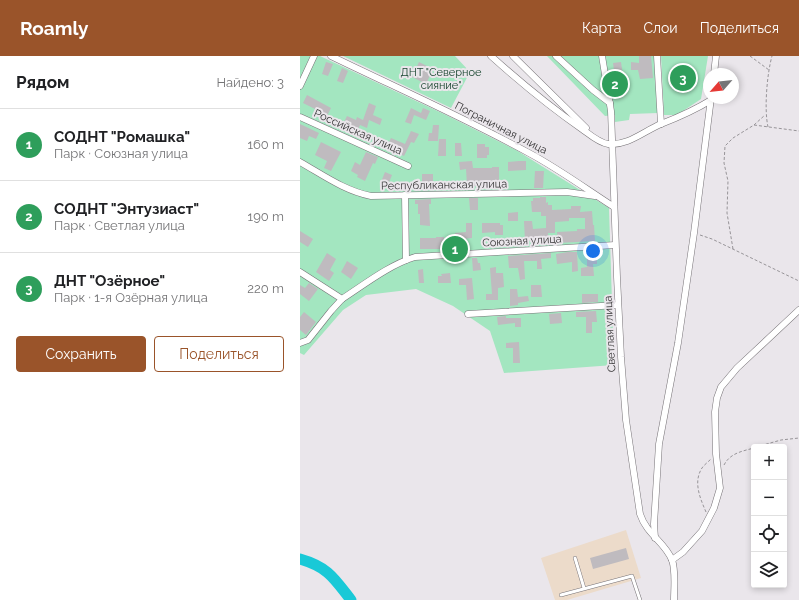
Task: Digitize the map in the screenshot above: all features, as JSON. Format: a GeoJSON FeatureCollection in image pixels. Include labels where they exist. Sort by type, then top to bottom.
{"type":"FeatureCollection","features":[{"type":"Feature","properties":{"kind":"street"},"geometry":{"type":"LineString","coordinates":[[300,86],[314,56]]}},
{"type":"Feature","properties":{"kind":"street","name":"Пограничная улица"},"geometry":{"type":"LineString","coordinates":[[331,56],[414,95],[529,153],[614,206]]}},
{"type":"Feature","properties":{"kind":"street"},"geometry":{"type":"LineString","coordinates":[[492,56],[568,120],[607,144],[626,142],[661,124],[679,117],[703,104]]}},
{"type":"Feature","properties":{"kind":"street"},"geometry":{"type":"LineString","coordinates":[[513,56],[612,154]]}},
{"type":"Feature","properties":{"kind":"street"},"geometry":{"type":"LineString","coordinates":[[556,56],[610,103]]}},
{"type":"Feature","properties":{"kind":"street","name":"Светлая улица"},"geometry":{"type":"LineString","coordinates":[[602,56],[610,103],[618,305],[626,420],[643,523],[672,560]]}},
{"type":"Feature","properties":{"kind":"street"},"geometry":{"type":"LineString","coordinates":[[657,56],[661,124]]}},
{"type":"Feature","properties":{"kind":"street"},"geometry":{"type":"LineString","coordinates":[[715,68],[716,56]]}},
{"type":"Feature","properties":{"kind":"street"},"geometry":{"type":"LineString","coordinates":[[655,538],[654,524],[659,444],[678,343],[710,104]]}},
{"type":"Feature","properties":{"kind":"street","name":"Российская улица"},"geometry":{"type":"LineString","coordinates":[[300,116],[408,166]]}},
{"type":"Feature","properties":{"kind":"street","name":"Республиканская улица"},"geometry":{"type":"LineString","coordinates":[[300,162],[360,194],[371,196],[567,192],[597,196]]}},
{"type":"Feature","properties":{"kind":"street"},"geometry":{"type":"LineString","coordinates":[[405,195],[406,260]]}},
{"type":"Feature","properties":{"kind":"street","name":"Союзная улица"},"geometry":{"type":"LineString","coordinates":[[300,343],[308,340],[342,299],[388,269],[415,257],[615,245]]}},
{"type":"Feature","properties":{"kind":"street"},"geometry":{"type":"LineString","coordinates":[[300,272],[342,299]]}},
{"type":"Feature","properties":{"kind":"street"},"geometry":{"type":"LineString","coordinates":[[468,314],[618,305]]}},
{"type":"Feature","properties":{"kind":"street"},"geometry":{"type":"LineString","coordinates":[[674,600],[672,560],[679,556],[702,531],[709,520],[720,488],[716,454],[715,412],[717,398],[721,387],[737,368],[799,310]]}},
{"type":"Feature","properties":{"kind":"lane"},"geometry":{"type":"LineString","coordinates":[[575,558],[584,588]]}},
{"type":"Feature","properties":{"kind":"lane"},"geometry":{"type":"LineString","coordinates":[[561,595],[632,576],[640,600]]}},
{"type":"Feature","properties":{"kind":"path"},"geometry":{"type":"LineString","coordinates":[[750,56],[769,70]]}},
{"type":"Feature","properties":{"kind":"path"},"geometry":{"type":"LineString","coordinates":[[768,128],[766,114],[769,70],[772,56]]}},
{"type":"Feature","properties":{"kind":"path"},"geometry":{"type":"LineString","coordinates":[[733,249],[727,213],[728,181],[724,163],[725,146],[733,138],[761,120],[766,114]]}},
{"type":"Feature","properties":{"kind":"path"},"geometry":{"type":"LineString","coordinates":[[754,125],[799,131]]}},
{"type":"Feature","properties":{"kind":"path"},"geometry":{"type":"LineString","coordinates":[[694,233],[712,239],[799,281]]}},
{"type":"Feature","properties":{"kind":"path"},"geometry":{"type":"LineString","coordinates":[[767,444],[781,440],[799,438]]}},
{"type":"Feature","properties":{"kind":"path"},"geometry":{"type":"LineString","coordinates":[[724,466],[726,460],[732,455],[751,449]]}},
{"type":"Feature","properties":{"kind":"path"},"geometry":{"type":"LineString","coordinates":[[709,520],[698,488],[698,477],[702,468],[716,454]]}},
{"type":"Feature","properties":{"kind":"shaded area"},"geometry":{"type":"Polygon","coordinates":[[[626,530],[641,578],[567,600],[555,600],[541,558],[626,530]]]}},
{"type":"Feature","properties":{"kind":"green space"},"geometry":{"type":"Polygon","coordinates":[[[300,56],[320,56],[444,114],[516,150],[609,208],[614,365],[504,373],[490,331],[453,306],[416,289],[366,295],[343,310],[304,355],[300,353],[300,56]]]}},
{"type":"Feature","properties":{"kind":"green space","name":"ДНТ \"Северное сияние\""},"geometry":{"type":"Polygon","coordinates":[[[343,56],[455,56],[470,72],[451,108],[343,56]]]}},
{"type":"Feature","properties":{"kind":"green space"},"geometry":{"type":"Polygon","coordinates":[[[547,56],[654,56],[658,113],[630,114],[629,120],[615,122],[615,115],[605,116],[547,56]]]}},
{"type":"Feature","properties":{"kind":"green space"},"geometry":{"type":"Polygon","coordinates":[[[661,56],[708,56],[706,68],[703,68],[703,87],[701,99],[677,115],[664,115],[661,56]]]}},
{"type":"Feature","properties":{"kind":"building"},"geometry":{"type":"Polygon","coordinates":[[[639,56],[651,56],[653,78],[640,79],[638,70],[631,70],[631,62],[639,63],[639,56]]]}},
{"type":"Feature","properties":{"kind":"building"},"geometry":{"type":"Polygon","coordinates":[[[326,62],[333,64],[328,76],[322,74],[326,62]]]}},
{"type":"Feature","properties":{"kind":"building"},"geometry":{"type":"Polygon","coordinates":[[[419,62],[433,69],[426,84],[412,77],[419,62]]]}},
{"type":"Feature","properties":{"kind":"building"},"geometry":{"type":"Polygon","coordinates":[[[621,62],[623,76],[615,77],[613,63],[621,62]]]}},
{"type":"Feature","properties":{"kind":"building"},"geometry":{"type":"Polygon","coordinates":[[[342,68],[348,71],[343,83],[337,81],[342,68]]]}},
{"type":"Feature","properties":{"kind":"building"},"geometry":{"type":"Polygon","coordinates":[[[307,95],[331,108],[325,120],[318,116],[321,112],[303,103],[307,95]]]}},
{"type":"Feature","properties":{"kind":"building"},"geometry":{"type":"Polygon","coordinates":[[[369,103],[376,106],[373,115],[382,119],[380,125],[369,120],[367,128],[360,125],[356,135],[341,128],[347,116],[356,120],[357,117],[363,120],[369,103]]]}},
{"type":"Feature","properties":{"kind":"building"},"geometry":{"type":"Polygon","coordinates":[[[411,108],[421,113],[423,108],[430,111],[426,120],[414,115],[411,124],[405,122],[411,108]]]}},
{"type":"Feature","properties":{"kind":"building"},"geometry":{"type":"Polygon","coordinates":[[[300,124],[319,133],[316,139],[309,136],[307,141],[300,138],[300,124]]]}},
{"type":"Feature","properties":{"kind":"building"},"geometry":{"type":"Polygon","coordinates":[[[433,125],[439,125],[438,141],[428,141],[429,133],[432,133],[433,125]]]}},
{"type":"Feature","properties":{"kind":"building"},"geometry":{"type":"Polygon","coordinates":[[[411,131],[419,134],[414,143],[411,142],[404,156],[386,148],[391,138],[405,144],[411,131]]]}},
{"type":"Feature","properties":{"kind":"building"},"geometry":{"type":"Polygon","coordinates":[[[439,139],[446,139],[446,156],[438,156],[439,139]]]}},
{"type":"Feature","properties":{"kind":"building"},"geometry":{"type":"Polygon","coordinates":[[[321,142],[341,152],[331,171],[324,168],[327,161],[315,155],[321,142]]]}},
{"type":"Feature","properties":{"kind":"building"},"geometry":{"type":"Polygon","coordinates":[[[455,143],[461,143],[462,156],[455,156],[455,143]]]}},
{"type":"Feature","properties":{"kind":"building"},"geometry":{"type":"Polygon","coordinates":[[[477,144],[485,144],[485,147],[489,147],[489,155],[487,155],[487,158],[477,158],[477,144]]]}},
{"type":"Feature","properties":{"kind":"building"},"geometry":{"type":"Polygon","coordinates":[[[366,152],[378,157],[375,164],[373,163],[365,181],[357,177],[358,175],[351,171],[355,162],[360,165],[366,152]]]}},
{"type":"Feature","properties":{"kind":"building"},"geometry":{"type":"Polygon","coordinates":[[[472,161],[473,168],[499,167],[499,187],[467,186],[466,169],[460,170],[459,162],[472,161]]]}},
{"type":"Feature","properties":{"kind":"building"},"geometry":{"type":"Polygon","coordinates":[[[526,161],[526,170],[508,171],[508,162],[526,161]]]}},
{"type":"Feature","properties":{"kind":"building"},"geometry":{"type":"Polygon","coordinates":[[[535,171],[544,171],[543,188],[534,188],[535,171]]]}},
{"type":"Feature","properties":{"kind":"building"},"geometry":{"type":"Polygon","coordinates":[[[385,172],[392,175],[388,185],[381,182],[385,172]]]}},
{"type":"Feature","properties":{"kind":"building"},"geometry":{"type":"Polygon","coordinates":[[[422,174],[433,174],[433,188],[422,188],[422,174]]]}},
{"type":"Feature","properties":{"kind":"building"},"geometry":{"type":"Polygon","coordinates":[[[546,197],[546,203],[548,202],[548,205],[552,205],[552,210],[571,209],[571,206],[581,206],[580,212],[592,211],[595,241],[558,243],[557,232],[585,229],[585,218],[569,218],[569,221],[555,222],[555,233],[548,233],[549,244],[541,245],[541,240],[525,241],[524,221],[532,221],[533,229],[546,228],[546,216],[541,216],[541,212],[532,212],[531,201],[533,201],[533,198],[546,197]]]}},
{"type":"Feature","properties":{"kind":"building"},"geometry":{"type":"Polygon","coordinates":[[[469,198],[478,198],[478,210],[470,210],[469,198]]]}},
{"type":"Feature","properties":{"kind":"building"},"geometry":{"type":"Polygon","coordinates":[[[431,199],[431,204],[429,204],[430,226],[420,225],[418,204],[415,204],[415,200],[431,199]]]}},
{"type":"Feature","properties":{"kind":"building"},"geometry":{"type":"Polygon","coordinates":[[[518,212],[518,221],[508,221],[508,213],[518,212]]]}},
{"type":"Feature","properties":{"kind":"building"},"geometry":{"type":"Polygon","coordinates":[[[466,223],[472,223],[472,238],[462,239],[462,243],[455,243],[455,233],[466,232],[466,223]]]}},
{"type":"Feature","properties":{"kind":"building"},"geometry":{"type":"Polygon","coordinates":[[[482,223],[500,223],[500,225],[503,225],[503,235],[495,235],[495,232],[482,233],[482,223]]]}},
{"type":"Feature","properties":{"kind":"building"},"geometry":{"type":"Polygon","coordinates":[[[300,231],[313,239],[308,247],[300,242],[300,231]]]}},
{"type":"Feature","properties":{"kind":"building"},"geometry":{"type":"Polygon","coordinates":[[[444,237],[444,242],[441,242],[441,249],[420,249],[420,238],[444,237]]]}},
{"type":"Feature","properties":{"kind":"building"},"geometry":{"type":"Polygon","coordinates":[[[577,252],[578,271],[572,272],[572,262],[557,264],[556,254],[577,252]]]}},
{"type":"Feature","properties":{"kind":"building"},"geometry":{"type":"Polygon","coordinates":[[[327,253],[336,259],[330,270],[334,273],[329,281],[316,272],[327,253]]]}},
{"type":"Feature","properties":{"kind":"building"},"geometry":{"type":"Polygon","coordinates":[[[551,253],[551,258],[541,259],[542,269],[537,269],[537,261],[524,261],[525,279],[520,280],[518,268],[509,268],[508,256],[551,253]]]}},
{"type":"Feature","properties":{"kind":"building"},"geometry":{"type":"Polygon","coordinates":[[[587,255],[597,255],[597,264],[593,264],[594,276],[581,276],[581,268],[587,267],[587,255]]]}},
{"type":"Feature","properties":{"kind":"building"},"geometry":{"type":"Polygon","coordinates":[[[472,258],[477,258],[478,263],[480,263],[481,270],[473,271],[472,258]]]}},
{"type":"Feature","properties":{"kind":"building"},"geometry":{"type":"Polygon","coordinates":[[[347,261],[358,268],[351,279],[341,272],[347,261]]]}},
{"type":"Feature","properties":{"kind":"building"},"geometry":{"type":"Polygon","coordinates":[[[496,267],[496,273],[503,273],[504,287],[498,288],[498,300],[486,300],[486,294],[492,294],[490,268],[496,267]]]}},
{"type":"Feature","properties":{"kind":"building"},"geometry":{"type":"Polygon","coordinates":[[[423,269],[424,283],[419,283],[418,270],[423,269]]]}},
{"type":"Feature","properties":{"kind":"building"},"geometry":{"type":"Polygon","coordinates":[[[450,273],[451,283],[438,283],[438,276],[442,276],[441,274],[450,273]]]}},
{"type":"Feature","properties":{"kind":"building"},"geometry":{"type":"Polygon","coordinates":[[[472,278],[474,299],[467,300],[466,285],[459,285],[459,279],[472,278]]]}},
{"type":"Feature","properties":{"kind":"building"},"geometry":{"type":"Polygon","coordinates":[[[309,283],[318,289],[309,301],[300,294],[300,285],[305,288],[309,283]]]}},
{"type":"Feature","properties":{"kind":"building"},"geometry":{"type":"Polygon","coordinates":[[[531,285],[541,285],[542,297],[531,297],[531,285]]]}},
{"type":"Feature","properties":{"kind":"building"},"geometry":{"type":"Polygon","coordinates":[[[510,289],[517,289],[518,297],[528,296],[529,301],[510,306],[510,289]]]}},
{"type":"Feature","properties":{"kind":"building"},"geometry":{"type":"Polygon","coordinates":[[[582,294],[598,294],[598,302],[582,303],[582,294]]]}},
{"type":"Feature","properties":{"kind":"building"},"geometry":{"type":"Polygon","coordinates":[[[596,311],[597,322],[592,322],[592,333],[586,333],[586,317],[576,317],[576,312],[596,311]]]}},
{"type":"Feature","properties":{"kind":"building"},"geometry":{"type":"Polygon","coordinates":[[[304,312],[316,322],[306,335],[300,330],[300,317],[304,312]]]}},
{"type":"Feature","properties":{"kind":"building"},"geometry":{"type":"Polygon","coordinates":[[[561,313],[562,323],[550,324],[549,314],[561,313]]]}},
{"type":"Feature","properties":{"kind":"building"},"geometry":{"type":"Polygon","coordinates":[[[506,316],[506,318],[521,318],[521,327],[515,327],[515,323],[498,325],[497,317],[506,316]]]}},
{"type":"Feature","properties":{"kind":"building"},"geometry":{"type":"Polygon","coordinates":[[[519,342],[520,363],[513,363],[513,348],[506,348],[506,343],[519,342]]]}},
{"type":"Feature","properties":{"kind":"building"},"geometry":{"type":"Polygon","coordinates":[[[626,548],[629,559],[593,569],[590,558],[626,548]]]}},
{"type":"Feature","properties":{"kind":"waterway"},"geometry":{"type":"LineString","coordinates":[[300,559],[310,562],[330,574],[351,600]]}},
{"type":"Feature","properties":{"kind":"place","name":"ДНТ \"Озёрное\""},"geometry":{"type":"Point","coordinates":[683,78]}},
{"type":"Feature","properties":{"kind":"place","name":"СОДНТ \"Энтузиаст\""},"geometry":{"type":"Point","coordinates":[615,84]}},
{"type":"Feature","properties":{"kind":"place","name":"СОДНТ \"Ромашка\""},"geometry":{"type":"Point","coordinates":[455,249]}}]}
